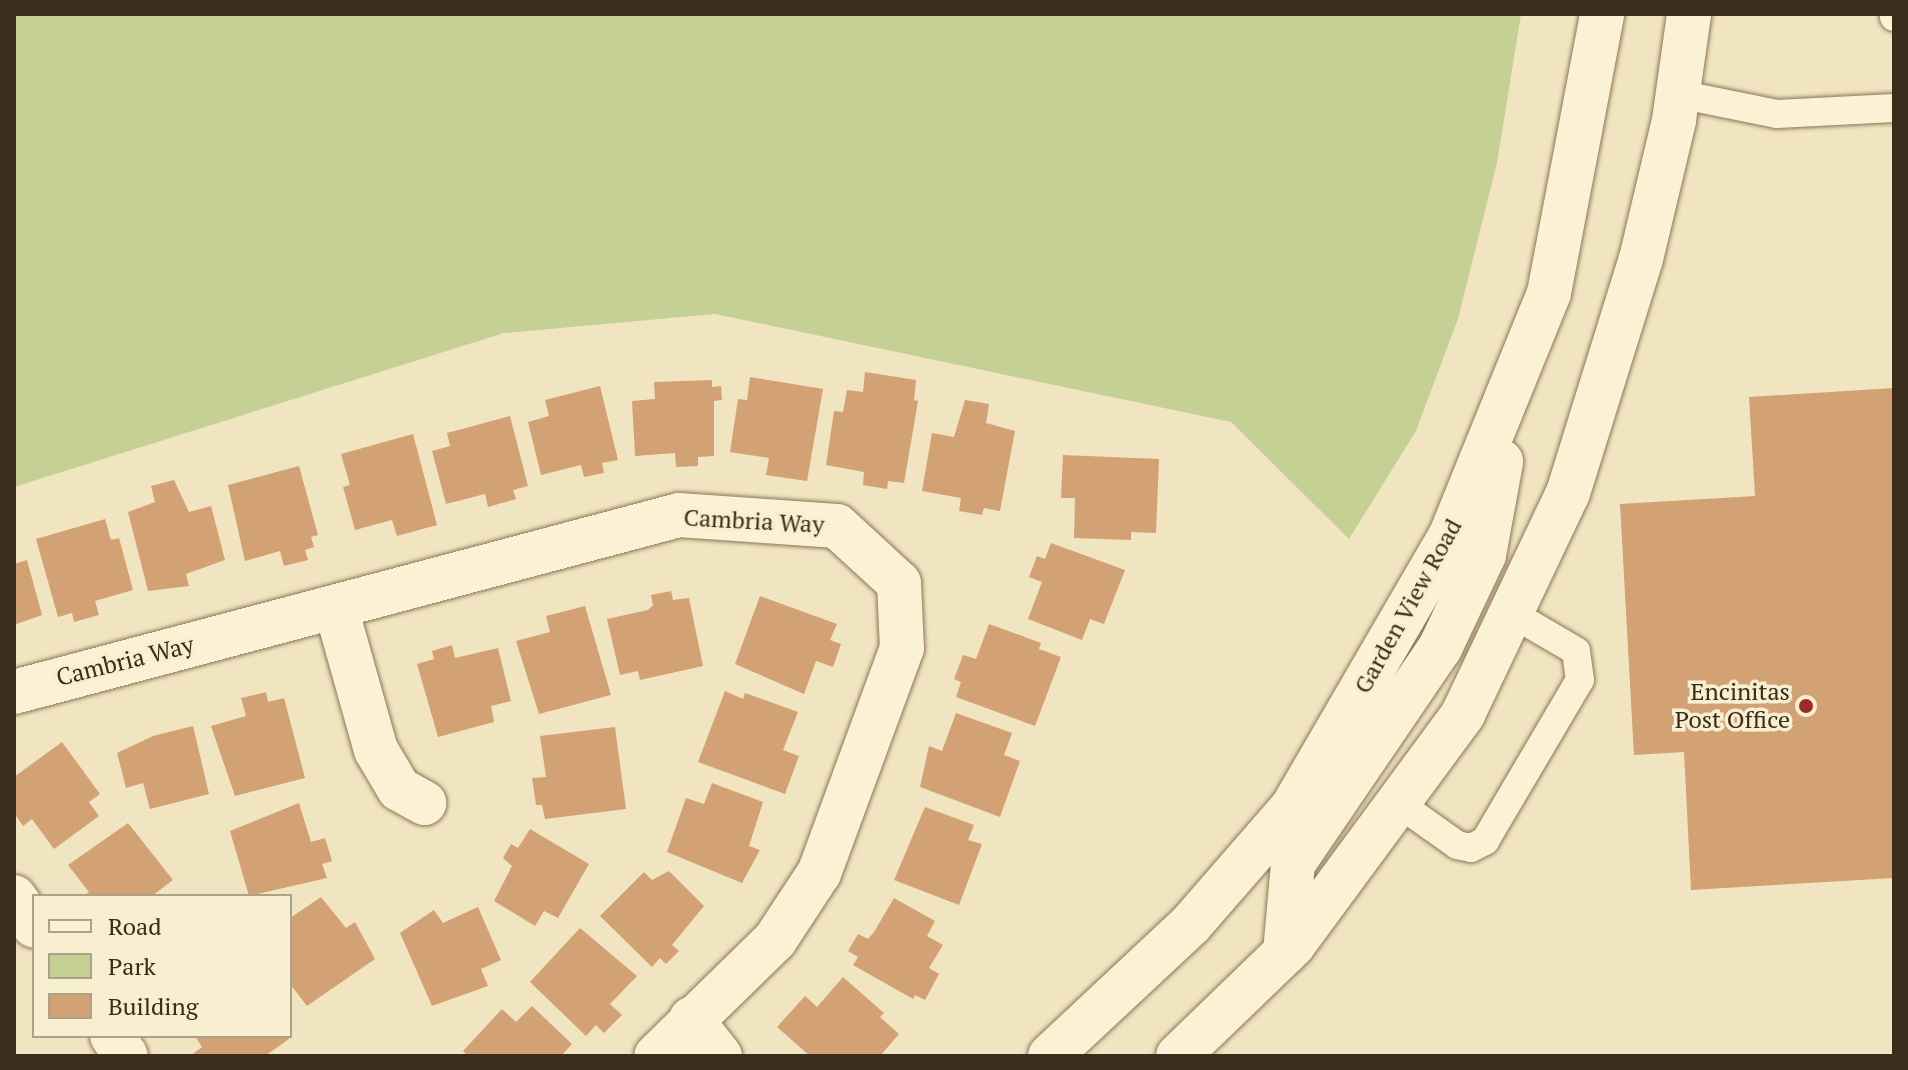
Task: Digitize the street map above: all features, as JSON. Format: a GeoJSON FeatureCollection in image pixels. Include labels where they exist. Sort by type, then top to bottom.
{"type":"FeatureCollection","features":[{"type":"Feature","properties":{"kind":"main road","name":"Garden View Road"},"geometry":{"type":"LineString","coordinates":[[1050,1056],[1191,924],[1292,808],[1450,537],[1549,293],[1602,14]]}},
{"type":"Feature","properties":{"kind":"main road"},"geometry":{"type":"LineString","coordinates":[[1178,1056],[1285,953],[1463,714],[1568,493],[1641,259],[1678,94],[1689,14]]}},
{"type":"Feature","properties":{"kind":"main road"},"geometry":{"type":"LineString","coordinates":[[1285,953],[1293,864],[1440,648],[1484,555],[1517,373]]}},
{"type":"Feature","properties":{"kind":"main road","name":"Cambria Way"},"geometry":{"type":"LineString","coordinates":[[14,692],[679,515],[837,526],[899,583],[902,648],[819,873],[775,940],[656,1056]]}},
{"type":"Feature","properties":{"kind":"main road"},"geometry":{"type":"LineString","coordinates":[[336,608],[376,750],[399,789],[424,803]]}},
{"type":"Feature","properties":{"kind":"main road"},"geometry":{"type":"LineString","coordinates":[[14,897],[32,923]]}},
{"type":"Feature","properties":{"kind":"main road"},"geometry":{"type":"LineString","coordinates":[[691,1019],[720,1056]]}},
{"type":"Feature","properties":{"kind":"main road"},"geometry":{"type":"LineString","coordinates":[[113,1038],[126,1056]]}},
{"type":"Feature","properties":{"kind":"lane"},"geometry":{"type":"LineString","coordinates":[[1678,94],[1777,114],[1894,108]]}},
{"type":"Feature","properties":{"kind":"lane"},"geometry":{"type":"LineString","coordinates":[[1398,803],[1457,845],[1471,848],[1485,841],[1580,680],[1576,651],[1511,613]]}},
{"type":"Feature","properties":{"kind":"green space"},"geometry":{"type":"Polygon","coordinates":[[[14,14],[1521,14],[1497,163],[1458,319],[1416,431],[1349,539],[1231,422],[715,314],[504,333],[14,487],[14,14]]]}},
{"type":"Feature","properties":{"kind":"building"},"geometry":{"type":"Polygon","coordinates":[[[865,372],[916,380],[914,400],[918,401],[904,483],[888,481],[887,489],[863,485],[864,472],[826,465],[834,411],[843,412],[847,390],[863,392],[865,372]]]}},
{"type":"Feature","properties":{"kind":"building"},"geometry":{"type":"Polygon","coordinates":[[[750,377],[823,389],[807,481],[766,475],[769,458],[730,452],[738,399],[747,400],[750,377]]]}},
{"type":"Feature","properties":{"kind":"building"},"geometry":{"type":"Polygon","coordinates":[[[712,380],[712,387],[721,386],[722,400],[714,401],[714,456],[698,457],[698,466],[676,467],[675,453],[635,456],[632,401],[655,399],[654,382],[712,380]]]}},
{"type":"Feature","properties":{"kind":"building"},"geometry":{"type":"Polygon","coordinates":[[[600,386],[618,460],[602,463],[604,473],[584,477],[581,465],[541,475],[528,422],[549,416],[545,400],[600,386]]]}},
{"type":"Feature","properties":{"kind":"building"},"geometry":{"type":"Polygon","coordinates":[[[1894,388],[1894,878],[1691,890],[1684,752],[1634,755],[1620,504],[1755,496],[1749,397],[1894,388]]]}},
{"type":"Feature","properties":{"kind":"building"},"geometry":{"type":"Polygon","coordinates":[[[965,400],[989,404],[986,423],[1015,431],[1000,511],[984,508],[982,515],[959,511],[961,498],[922,491],[932,433],[954,437],[965,400]]]}},
{"type":"Feature","properties":{"kind":"building"},"geometry":{"type":"Polygon","coordinates":[[[510,416],[528,486],[513,490],[516,499],[488,507],[485,494],[446,504],[432,451],[450,446],[447,433],[510,416]]]}},
{"type":"Feature","properties":{"kind":"building"},"geometry":{"type":"Polygon","coordinates":[[[413,434],[437,525],[397,536],[392,520],[355,530],[343,487],[350,485],[341,454],[413,434]]]}},
{"type":"Feature","properties":{"kind":"building"},"geometry":{"type":"Polygon","coordinates":[[[1063,455],[1159,459],[1156,533],[1131,532],[1131,540],[1074,538],[1075,498],[1061,498],[1063,455]]]}},
{"type":"Feature","properties":{"kind":"building"},"geometry":{"type":"Polygon","coordinates":[[[299,466],[318,535],[311,537],[314,547],[305,550],[308,560],[284,566],[280,551],[245,561],[228,485],[299,466]]]}},
{"type":"Feature","properties":{"kind":"building"},"geometry":{"type":"Polygon","coordinates":[[[174,480],[189,512],[211,506],[225,560],[186,574],[189,586],[148,591],[128,512],[155,502],[151,486],[174,480]]]}},
{"type":"Feature","properties":{"kind":"building"},"geometry":{"type":"Polygon","coordinates":[[[105,519],[111,540],[119,538],[133,590],[95,601],[99,615],[74,622],[72,613],[58,617],[36,539],[105,519]]]}},
{"type":"Feature","properties":{"kind":"building"},"geometry":{"type":"Polygon","coordinates":[[[1051,543],[1125,570],[1104,624],[1090,619],[1082,640],[1028,619],[1042,582],[1029,577],[1037,556],[1045,559],[1051,543]]]}},
{"type":"Feature","properties":{"kind":"building"},"geometry":{"type":"Polygon","coordinates":[[[27,560],[42,615],[14,625],[14,564],[27,560]]]}},
{"type":"Feature","properties":{"kind":"building"},"geometry":{"type":"Polygon","coordinates":[[[671,591],[673,600],[689,598],[703,666],[640,680],[638,671],[620,675],[607,619],[648,610],[653,605],[651,595],[671,591]]]}},
{"type":"Feature","properties":{"kind":"building"},"geometry":{"type":"Polygon","coordinates":[[[760,596],[837,624],[830,640],[841,644],[833,667],[816,661],[804,694],[735,664],[760,596]]]}},
{"type":"Feature","properties":{"kind":"building"},"geometry":{"type":"Polygon","coordinates":[[[585,606],[611,695],[539,714],[516,641],[550,632],[546,616],[585,606]]]}},
{"type":"Feature","properties":{"kind":"building"},"geometry":{"type":"Polygon","coordinates":[[[989,624],[1041,643],[1039,649],[1061,657],[1035,726],[956,697],[961,682],[954,679],[963,655],[976,659],[989,624]]]}},
{"type":"Feature","properties":{"kind":"building"},"geometry":{"type":"Polygon","coordinates":[[[452,645],[455,658],[498,648],[511,701],[491,706],[494,722],[438,737],[417,664],[434,659],[432,651],[452,645]]]}},
{"type":"Feature","properties":{"kind":"building"},"geometry":{"type":"Polygon","coordinates":[[[725,691],[743,699],[745,693],[798,712],[783,750],[799,756],[785,794],[698,762],[725,691]]]}},
{"type":"Feature","properties":{"kind":"building"},"geometry":{"type":"Polygon","coordinates":[[[266,692],[268,702],[284,698],[305,778],[235,796],[211,726],[246,716],[241,698],[266,692]]]}},
{"type":"Feature","properties":{"kind":"building"},"geometry":{"type":"Polygon","coordinates":[[[956,713],[1012,733],[1004,755],[1020,761],[1000,817],[920,787],[929,746],[942,751],[956,713]]]}},
{"type":"Feature","properties":{"kind":"building"},"geometry":{"type":"Polygon","coordinates":[[[193,726],[209,794],[150,809],[143,783],[126,788],[117,753],[153,736],[193,726]]]}},
{"type":"Feature","properties":{"kind":"building"},"geometry":{"type":"Polygon","coordinates":[[[615,727],[626,809],[545,819],[542,805],[536,805],[532,778],[546,777],[540,736],[615,727]]]}},
{"type":"Feature","properties":{"kind":"building"},"geometry":{"type":"Polygon","coordinates":[[[62,742],[100,794],[89,802],[99,816],[54,849],[32,819],[23,826],[14,813],[14,777],[62,742]]]}},
{"type":"Feature","properties":{"kind":"building"},"geometry":{"type":"Polygon","coordinates":[[[712,783],[763,802],[749,846],[760,850],[742,883],[667,852],[686,798],[704,804],[712,783]]]}},
{"type":"Feature","properties":{"kind":"building"},"geometry":{"type":"Polygon","coordinates":[[[299,803],[311,842],[325,838],[332,861],[322,864],[327,878],[248,894],[230,831],[299,803]]]}},
{"type":"Feature","properties":{"kind":"building"},"geometry":{"type":"Polygon","coordinates":[[[925,807],[974,825],[968,840],[982,844],[959,905],[894,880],[925,807]]]}},
{"type":"Feature","properties":{"kind":"building"},"geometry":{"type":"Polygon","coordinates":[[[128,823],[173,880],[155,894],[86,894],[89,892],[68,865],[128,823]]]}},
{"type":"Feature","properties":{"kind":"building"},"geometry":{"type":"Polygon","coordinates":[[[530,829],[589,864],[558,918],[544,911],[535,926],[494,901],[512,866],[503,858],[511,844],[518,848],[530,829]]]}},
{"type":"Feature","properties":{"kind":"building"},"geometry":{"type":"Polygon","coordinates":[[[669,871],[704,906],[672,945],[679,951],[666,964],[660,958],[652,967],[600,916],[644,872],[652,880],[669,871]]]}},
{"type":"Feature","properties":{"kind":"building"},"geometry":{"type":"Polygon","coordinates":[[[321,897],[346,928],[355,922],[375,959],[307,1006],[292,987],[292,917],[321,897]]]}},
{"type":"Feature","properties":{"kind":"building"},"geometry":{"type":"Polygon","coordinates":[[[894,898],[935,921],[927,936],[943,945],[929,968],[939,974],[925,1000],[915,995],[913,999],[853,965],[858,957],[848,951],[858,934],[868,939],[894,898]]]}},
{"type":"Feature","properties":{"kind":"building"},"geometry":{"type":"Polygon","coordinates":[[[478,907],[501,960],[481,969],[488,986],[432,1006],[400,933],[434,910],[443,923],[478,907]]]}},
{"type":"Feature","properties":{"kind":"building"},"geometry":{"type":"Polygon","coordinates":[[[580,928],[637,976],[610,1004],[622,1015],[604,1033],[596,1025],[586,1036],[530,982],[580,928]]]}},
{"type":"Feature","properties":{"kind":"building"},"geometry":{"type":"Polygon","coordinates":[[[843,977],[884,1013],[880,1017],[899,1034],[880,1056],[810,1056],[777,1027],[805,996],[817,1007],[843,977]]]}},
{"type":"Feature","properties":{"kind":"building"},"geometry":{"type":"Polygon","coordinates":[[[532,1006],[572,1044],[561,1056],[468,1056],[463,1051],[502,1009],[516,1022],[532,1006]]]}},
{"type":"Feature","properties":{"kind":"building"},"geometry":{"type":"Polygon","coordinates":[[[196,1038],[289,1039],[265,1056],[190,1056],[202,1047],[196,1038]]]}},
{"type":"Feature","properties":{"kind":"place","name":"Encinitas Post Office"},"geometry":{"type":"Point","coordinates":[1806,706]}}]}
